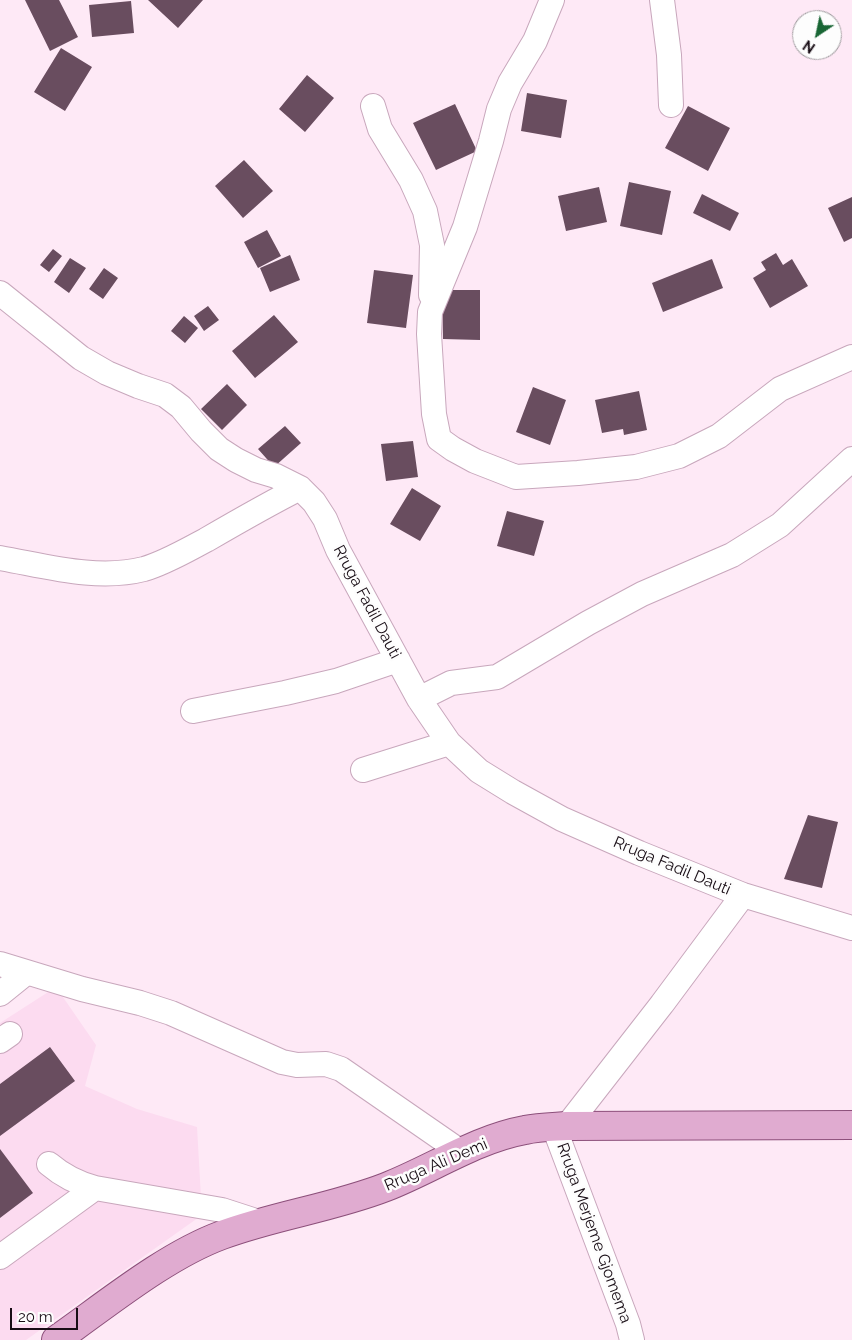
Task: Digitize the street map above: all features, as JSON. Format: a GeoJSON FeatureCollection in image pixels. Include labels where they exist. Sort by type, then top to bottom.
{"type":"FeatureCollection","features":[{"type":"Feature","properties":{"kind":"main road","name":"Rruga Ali Demi"},"geometry":{"type":"LineString","coordinates":[[56,1340],[148,1275],[220,1235],[259,1222],[357,1198],[388,1186],[461,1152],[525,1130],[560,1126],[852,1125]]}},
{"type":"Feature","properties":{"kind":"street"},"geometry":{"type":"LineString","coordinates":[[430,312],[465,227],[499,109],[510,82],[535,41],[552,0]]}},
{"type":"Feature","properties":{"kind":"street"},"geometry":{"type":"LineString","coordinates":[[662,0],[669,55],[671,105]]}},
{"type":"Feature","properties":{"kind":"street"},"geometry":{"type":"LineString","coordinates":[[373,106],[380,129],[411,180],[425,211],[432,245],[429,334],[434,414],[439,439],[475,461],[516,477],[636,467],[679,456],[720,436],[780,389],[852,357]]}},
{"type":"Feature","properties":{"kind":"street","name":"Rruga Fadil Dauti"},"geometry":{"type":"LineString","coordinates":[[0,293],[81,358],[108,373],[165,395],[181,407],[219,449],[256,470],[276,476],[300,488],[314,502],[325,519],[338,550],[419,699],[449,743],[479,771],[562,819],[743,895],[852,928]]}},
{"type":"Feature","properties":{"kind":"street"},"geometry":{"type":"LineString","coordinates":[[419,699],[451,683],[497,677],[588,623],[642,594],[732,555],[780,526],[852,459]]}},
{"type":"Feature","properties":{"kind":"street"},"geometry":{"type":"LineString","coordinates":[[0,558],[72,571],[109,573],[144,569],[182,553],[300,488]]}},
{"type":"Feature","properties":{"kind":"street"},"geometry":{"type":"LineString","coordinates":[[193,711],[327,683],[398,660]]}},
{"type":"Feature","properties":{"kind":"street"},"geometry":{"type":"LineString","coordinates":[[363,770],[449,743]]}},
{"type":"Feature","properties":{"kind":"street"},"geometry":{"type":"LineString","coordinates":[[560,1126],[662,1004],[743,895]]}},
{"type":"Feature","properties":{"kind":"street"},"geometry":{"type":"LineString","coordinates":[[0,964],[171,1013],[282,1062],[297,1065],[326,1064],[341,1069],[461,1152]]}},
{"type":"Feature","properties":{"kind":"street"},"geometry":{"type":"LineString","coordinates":[[0,994],[26,973]]}},
{"type":"Feature","properties":{"kind":"street","name":"Rruga Merjeme Gjomema"},"geometry":{"type":"LineString","coordinates":[[560,1126],[632,1340]]}},
{"type":"Feature","properties":{"kind":"street"},"geometry":{"type":"LineString","coordinates":[[49,1164],[61,1175],[76,1183],[222,1210],[259,1222]]}},
{"type":"Feature","properties":{"kind":"street"},"geometry":{"type":"LineString","coordinates":[[0,1257],[95,1188]]}},
{"type":"Feature","properties":{"kind":"shaded area"},"geometry":{"type":"Polygon","coordinates":[[[56,987],[96,1045],[85,1086],[137,1109],[197,1127],[202,1215],[26,1340],[0,1340],[0,1023],[56,987]]]}},
{"type":"Feature","properties":{"kind":"building"},"geometry":{"type":"Polygon","coordinates":[[[25,0],[59,0],[78,37],[50,51],[25,0]]]}},
{"type":"Feature","properties":{"kind":"building"},"geometry":{"type":"Polygon","coordinates":[[[148,0],[203,0],[178,28],[148,0]]]}},
{"type":"Feature","properties":{"kind":"building"},"geometry":{"type":"Polygon","coordinates":[[[131,1],[134,33],[92,37],[89,5],[131,1]]]}},
{"type":"Feature","properties":{"kind":"building"},"geometry":{"type":"Polygon","coordinates":[[[61,48],[92,67],[65,111],[34,92],[61,48]]]}},
{"type":"Feature","properties":{"kind":"building"},"geometry":{"type":"Polygon","coordinates":[[[307,75],[334,98],[305,132],[279,109],[307,75]]]}},
{"type":"Feature","properties":{"kind":"building"},"geometry":{"type":"Polygon","coordinates":[[[527,93],[567,100],[561,138],[521,131],[527,93]]]}},
{"type":"Feature","properties":{"kind":"building"},"geometry":{"type":"Polygon","coordinates":[[[455,104],[477,151],[436,170],[413,123],[455,104]]]}},
{"type":"Feature","properties":{"kind":"building"},"geometry":{"type":"Polygon","coordinates":[[[688,106],[730,128],[708,171],[665,148],[688,106]]]}},
{"type":"Feature","properties":{"kind":"building"},"geometry":{"type":"Polygon","coordinates":[[[244,160],[273,191],[243,218],[215,186],[244,160]]]}},
{"type":"Feature","properties":{"kind":"building"},"geometry":{"type":"Polygon","coordinates":[[[629,182],[671,191],[662,235],[620,226],[629,182]]]}},
{"type":"Feature","properties":{"kind":"building"},"geometry":{"type":"Polygon","coordinates":[[[599,187],[607,222],[566,231],[558,196],[599,187]]]}},
{"type":"Feature","properties":{"kind":"building"},"geometry":{"type":"Polygon","coordinates":[[[702,194],[739,213],[730,231],[693,213],[702,194]]]}},
{"type":"Feature","properties":{"kind":"building"},"geometry":{"type":"Polygon","coordinates":[[[852,197],[852,238],[844,242],[828,208],[852,197]]]}},
{"type":"Feature","properties":{"kind":"building"},"geometry":{"type":"Polygon","coordinates":[[[267,230],[281,256],[258,268],[244,242],[267,230]]]}},
{"type":"Feature","properties":{"kind":"building"},"geometry":{"type":"Polygon","coordinates":[[[53,249],[62,256],[49,272],[40,265],[53,249]]]}},
{"type":"Feature","properties":{"kind":"building"},"geometry":{"type":"Polygon","coordinates":[[[776,253],[783,265],[792,259],[808,286],[770,308],[753,278],[766,270],[761,262],[776,253]]]}},
{"type":"Feature","properties":{"kind":"building"},"geometry":{"type":"Polygon","coordinates":[[[290,255],[300,280],[270,292],[260,268],[290,255]]]}},
{"type":"Feature","properties":{"kind":"building"},"geometry":{"type":"Polygon","coordinates":[[[70,258],[86,268],[69,293],[54,282],[70,258]]]}},
{"type":"Feature","properties":{"kind":"building"},"geometry":{"type":"Polygon","coordinates":[[[712,259],[723,288],[663,312],[652,283],[712,259]]]}},
{"type":"Feature","properties":{"kind":"building"},"geometry":{"type":"Polygon","coordinates":[[[104,268],[118,278],[103,299],[89,289],[104,268]]]}},
{"type":"Feature","properties":{"kind":"building"},"geometry":{"type":"Polygon","coordinates":[[[374,270],[413,275],[406,328],[367,323],[374,270]]]}},
{"type":"Feature","properties":{"kind":"building"},"geometry":{"type":"Polygon","coordinates":[[[442,290],[480,290],[480,340],[443,339],[442,290]]]}},
{"type":"Feature","properties":{"kind":"building"},"geometry":{"type":"Polygon","coordinates":[[[208,306],[219,320],[204,331],[194,316],[208,306]]]}},
{"type":"Feature","properties":{"kind":"building"},"geometry":{"type":"Polygon","coordinates":[[[274,315],[298,342],[255,378],[232,351],[274,315]]]}},
{"type":"Feature","properties":{"kind":"building"},"geometry":{"type":"Polygon","coordinates":[[[184,316],[198,328],[185,343],[171,331],[184,316]]]}},
{"type":"Feature","properties":{"kind":"building"},"geometry":{"type":"Polygon","coordinates":[[[227,384],[247,405],[222,430],[201,409],[227,384]]]}},
{"type":"Feature","properties":{"kind":"building"},"geometry":{"type":"Polygon","coordinates":[[[533,387],[566,400],[550,445],[516,432],[533,387]]]}},
{"type":"Feature","properties":{"kind":"building"},"geometry":{"type":"Polygon","coordinates":[[[639,391],[647,430],[624,435],[623,429],[602,433],[595,400],[639,391]]]}},
{"type":"Feature","properties":{"kind":"building"},"geometry":{"type":"Polygon","coordinates":[[[285,426],[301,443],[274,467],[258,449],[285,426]]]}},
{"type":"Feature","properties":{"kind":"building"},"geometry":{"type":"Polygon","coordinates":[[[413,441],[418,477],[386,481],[381,444],[413,441]]]}},
{"type":"Feature","properties":{"kind":"building"},"geometry":{"type":"Polygon","coordinates":[[[412,488],[441,506],[420,541],[390,524],[412,488]]]}},
{"type":"Feature","properties":{"kind":"building"},"geometry":{"type":"Polygon","coordinates":[[[507,511],[544,521],[534,556],[497,546],[507,511]]]}},
{"type":"Feature","properties":{"kind":"building"},"geometry":{"type":"Polygon","coordinates":[[[808,815],[838,822],[822,888],[784,879],[808,815]]]}},
{"type":"Feature","properties":{"kind":"building"},"geometry":{"type":"Polygon","coordinates":[[[50,1047],[75,1081],[0,1136],[0,1084],[50,1047]]]}},
{"type":"Feature","properties":{"kind":"building"},"geometry":{"type":"Polygon","coordinates":[[[0,1149],[33,1193],[0,1218],[0,1149]]]}}]}
